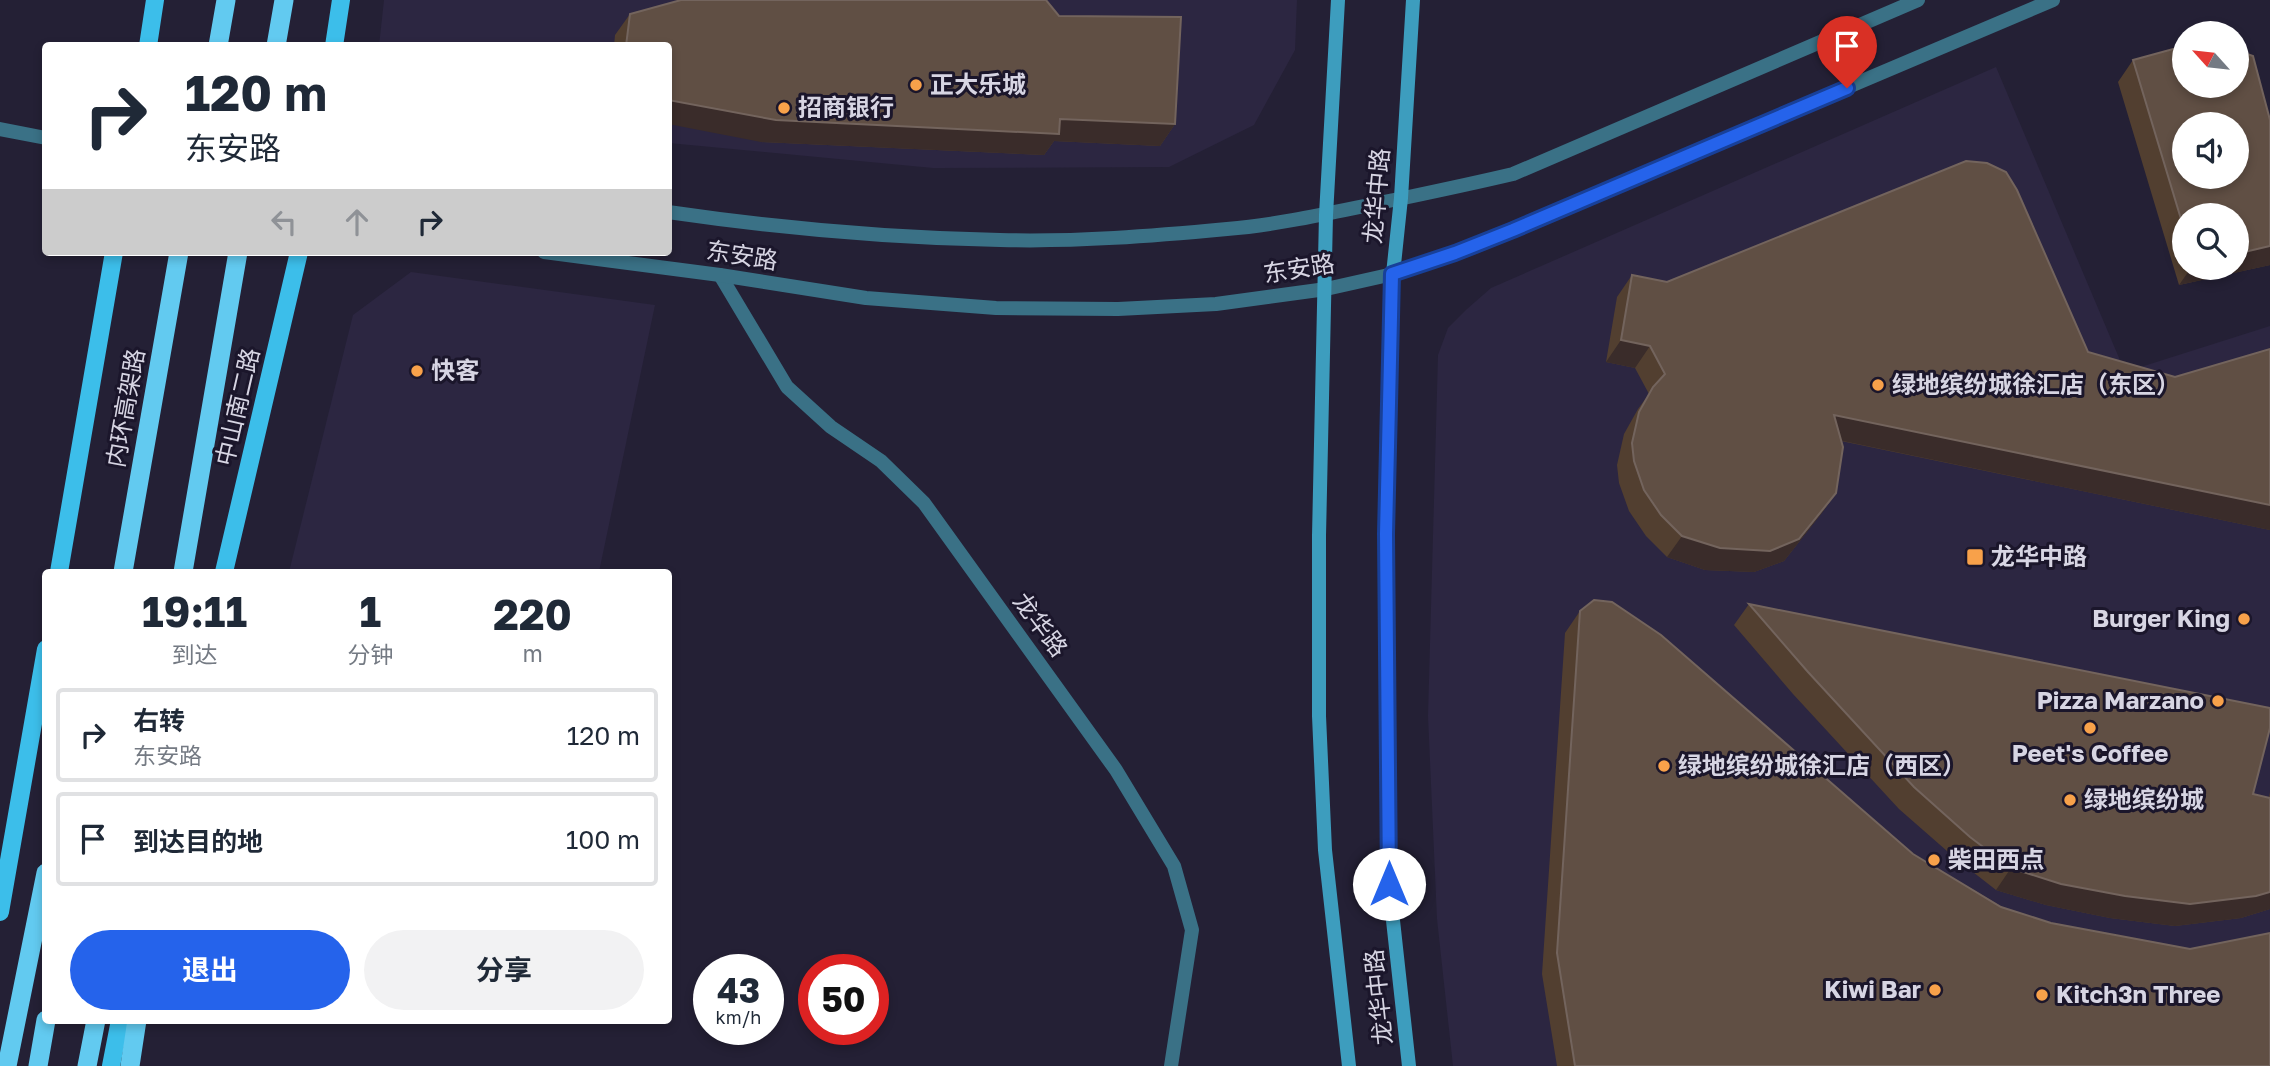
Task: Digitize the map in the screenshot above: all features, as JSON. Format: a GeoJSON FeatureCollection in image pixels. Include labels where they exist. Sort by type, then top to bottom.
{"type":"FeatureCollection","features":[{"type":"Feature","properties":{"kind":"highway"},"geometry":{"type":"LineString","coordinates":[[219,42],[226,0]]}},
{"type":"Feature","properties":{"kind":"highway"},"geometry":{"type":"LineString","coordinates":[[277,42],[284,0]]}},
{"type":"Feature","properties":{"kind":"highway","name":"内环高架路"},"geometry":{"type":"LineString","coordinates":[[123,569],[178,256]]}},
{"type":"Feature","properties":{"kind":"highway"},"geometry":{"type":"LineString","coordinates":[[184,569],[238,256]]}},
{"type":"Feature","properties":{"kind":"highway"},"geometry":{"type":"LineString","coordinates":[[112,569],[160,349]]}},
{"type":"Feature","properties":{"kind":"highway"},"geometry":{"type":"LineString","coordinates":[[7,1066],[42,893]]}},
{"type":"Feature","properties":{"kind":"highway"},"geometry":{"type":"LineString","coordinates":[[38,1066],[45,1024]]}},
{"type":"Feature","properties":{"kind":"highway"},"geometry":{"type":"LineString","coordinates":[[87,1066],[95,1024]]}},
{"type":"Feature","properties":{"kind":"highway"},"geometry":{"type":"LineString","coordinates":[[130,1066],[136,1024]]}},
{"type":"Feature","properties":{"kind":"main road"},"geometry":{"type":"LineString","coordinates":[[149,42],[155,0]]}},
{"type":"Feature","properties":{"kind":"main road"},"geometry":{"type":"LineString","coordinates":[[335,42],[341,0]]}},
{"type":"Feature","properties":{"kind":"main road","name":"龙华中路"},"geometry":{"type":"LineString","coordinates":[[1338,0],[1326,215],[1319,536],[1319,716],[1325,849],[1349,1066]]}},
{"type":"Feature","properties":{"kind":"main road","name":"龙华中路"},"geometry":{"type":"LineString","coordinates":[[1409,1066],[1389,884],[1386,534],[1392,274],[1401,198],[1413,0]]}},
{"type":"Feature","properties":{"kind":"main road"},"geometry":{"type":"LineString","coordinates":[[60,569],[113,256]]}},
{"type":"Feature","properties":{"kind":"main road","name":"中山南二路"},"geometry":{"type":"LineString","coordinates":[[225,569],[298,256]]}},
{"type":"Feature","properties":{"kind":"main road"},"geometry":{"type":"LineString","coordinates":[[0,912],[42,672]]}},
{"type":"Feature","properties":{"kind":"main road"},"geometry":{"type":"LineString","coordinates":[[111,1066],[119,1024]]}},
{"type":"Feature","properties":{"kind":"street","name":"东安路"},"geometry":{"type":"LineString","coordinates":[[672,213],[869,234],[1002,240],[1113,237],[1229,229],[1326,215],[1513,174],[1918,0]]}},
{"type":"Feature","properties":{"kind":"street","name":"东安路"},"geometry":{"type":"LineString","coordinates":[[575,256],[866,298],[996,308],[1118,309],[1216,304],[1326,289],[1392,274],[1513,230],[2053,0]]}},
{"type":"Feature","properties":{"kind":"street"},"geometry":{"type":"LineString","coordinates":[[0,129],[42,137]]}},
{"type":"Feature","properties":{"kind":"street","name":"龙华路"},"geometry":{"type":"LineString","coordinates":[[720,275],[787,387],[831,426],[881,461],[925,503],[1116,769],[1174,866],[1192,930],[1171,1066]]}},
{"type":"Feature","properties":{"kind":"shaded area","name":"正大乐城"},"geometry":{"type":"Polygon","coordinates":[[[384,0],[1297,0],[1295,50],[1254,125],[1169,167],[933,168],[672,143],[672,42],[379,42],[384,0]]]}},
{"type":"Feature","properties":{"kind":"shaded area"},"geometry":{"type":"Polygon","coordinates":[[[1996,67],[2125,372],[2270,326],[2270,1066],[1453,1066],[1437,919],[1428,716],[1438,355],[1448,328],[1491,288],[1996,67]]]}},
{"type":"Feature","properties":{"kind":"shaded area"},"geometry":{"type":"Polygon","coordinates":[[[411,272],[655,305],[600,569],[290,569],[353,315],[411,272]]]}},
{"type":"Feature","properties":{"kind":"building","name":"正大乐城"},"geometry":{"type":"Polygon","coordinates":[[[681,0],[1046,0],[1059,16],[1181,17],[1175,124],[1060,119],[1059,134],[776,120],[672,101],[672,42],[626,42],[630,14],[681,0]]]}},
{"type":"Feature","properties":{"kind":"building"},"geometry":{"type":"Polygon","coordinates":[[[2172,49],[2172,98],[2249,98],[2249,55],[2253,56],[2270,120],[2270,246],[2249,251],[2249,203],[2176,203],[2133,60],[2172,49]]]}},
{"type":"Feature","properties":{"kind":"building","name":"绿地缤纷城徐汇店（东区）"},"geometry":{"type":"Polygon","coordinates":[[[1966,161],[1987,163],[2006,172],[2017,190],[2088,352],[2175,377],[2270,349],[2270,505],[1834,415],[1843,447],[1836,493],[1799,539],[1770,551],[1720,548],[1682,536],[1661,515],[1644,490],[1634,461],[1632,443],[1639,412],[1653,387],[1665,374],[1650,346],[1621,340],[1632,275],[1667,282],[1966,161]]]}},
{"type":"Feature","properties":{"kind":"building","name":"绿地缤纷城徐汇店（西区）"},"geometry":{"type":"Polygon","coordinates":[[[1594,600],[1612,602],[1661,635],[1913,854],[2001,907],[2051,923],[2190,949],[2270,933],[2270,1066],[1575,1066],[1557,953],[1580,611],[1594,600]]]}},
{"type":"Feature","properties":{"kind":"building"},"geometry":{"type":"Polygon","coordinates":[[[1749,604],[2270,708],[2270,728],[2253,794],[2270,798],[2270,892],[2190,904],[2061,884],[2011,868],[1970,837],[1914,787],[1749,604]]]}},
{"type":"Feature","properties":{"kind":"place","name":"正大乐城"},"geometry":{"type":"Point","coordinates":[916,85]}},
{"type":"Feature","properties":{"kind":"place","name":"招商银行"},"geometry":{"type":"Point","coordinates":[784,108]}},
{"type":"Feature","properties":{"kind":"place","name":"快客"},"geometry":{"type":"Point","coordinates":[417,371]}},
{"type":"Feature","properties":{"kind":"place","name":"绿地缤纷城徐汇店（东区）"},"geometry":{"type":"Point","coordinates":[1878,385]}},
{"type":"Feature","properties":{"kind":"place","name":"龙华中路"},"geometry":{"type":"Point","coordinates":[1975,557]}},
{"type":"Feature","properties":{"kind":"place","name":"Burger King"},"geometry":{"type":"Point","coordinates":[2244,619]}},
{"type":"Feature","properties":{"kind":"place","name":"Pizza Marzano"},"geometry":{"type":"Point","coordinates":[2218,701]}},
{"type":"Feature","properties":{"kind":"place","name":"Peet's Coffee"},"geometry":{"type":"Point","coordinates":[2090,728]}},
{"type":"Feature","properties":{"kind":"place","name":"绿地缤纷城徐汇店（西区）"},"geometry":{"type":"Point","coordinates":[1664,766]}},
{"type":"Feature","properties":{"kind":"place","name":"绿地缤纷城"},"geometry":{"type":"Point","coordinates":[2070,800]}},
{"type":"Feature","properties":{"kind":"place","name":"柴田西点"},"geometry":{"type":"Point","coordinates":[1934,860]}},
{"type":"Feature","properties":{"kind":"place","name":"Kiwi Bar"},"geometry":{"type":"Point","coordinates":[1935,990]}},
{"type":"Feature","properties":{"kind":"place","name":"Kitch3n Three"},"geometry":{"type":"Point","coordinates":[2042,995]}},
{"type":"Feature","properties":{"kind":"route"},"geometry":{"type":"LineString","coordinates":[[1389,884],[1386,534],[1392,274],[1513,230],[1847,88]]}}]}
